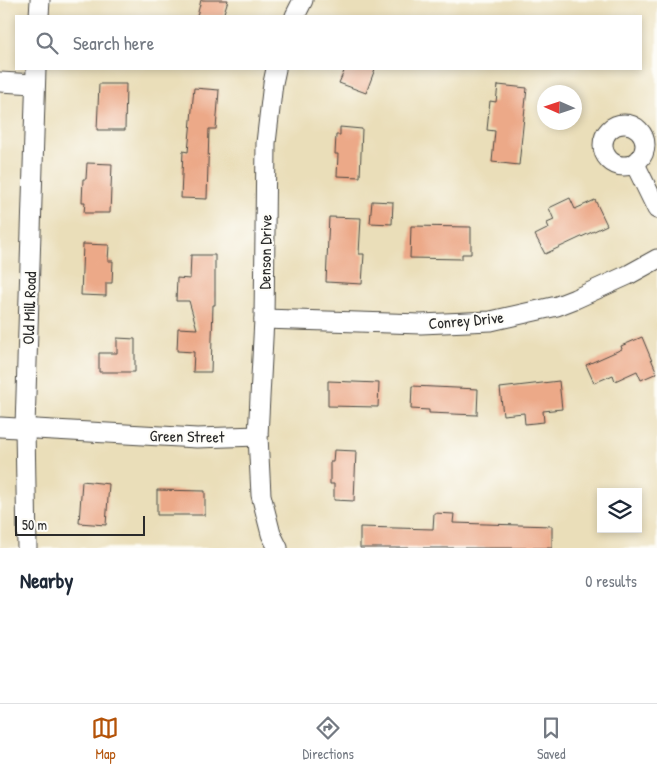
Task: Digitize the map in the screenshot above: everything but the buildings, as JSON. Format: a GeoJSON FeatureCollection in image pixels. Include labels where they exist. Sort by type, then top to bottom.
{"type":"FeatureCollection","features":[{"type":"Feature","properties":{"kind":"street"},"geometry":{"type":"LineString","coordinates":[[39,15],[40,0]]}},
{"type":"Feature","properties":{"kind":"street"},"geometry":{"type":"LineString","coordinates":[[296,15],[303,0]]}},
{"type":"Feature","properties":{"kind":"street","name":"Denson Drive"},"geometry":{"type":"LineString","coordinates":[[258,436],[264,319],[266,143],[272,83],[276,70]]}},
{"type":"Feature","properties":{"kind":"street"},"geometry":{"type":"LineString","coordinates":[[0,82],[36,76]]}},
{"type":"Feature","properties":{"kind":"street","name":"Old Mill Road"},"geometry":{"type":"LineString","coordinates":[[27,548],[25,427],[36,76]]}},
{"type":"Feature","properties":{"kind":"street"},"geometry":{"type":"LineString","coordinates":[[635,164],[657,210]]}},
{"type":"Feature","properties":{"kind":"street","name":"Conrey Drive"},"geometry":{"type":"LineString","coordinates":[[264,319],[422,324],[491,321],[557,306],[628,275],[657,259]]}},
{"type":"Feature","properties":{"kind":"street","name":"Green Street"},"geometry":{"type":"LineString","coordinates":[[0,427],[197,438],[258,436]]}},
{"type":"Feature","properties":{"kind":"street"},"geometry":{"type":"LineString","coordinates":[[258,436],[260,495],[271,534],[278,548]]}}]}
